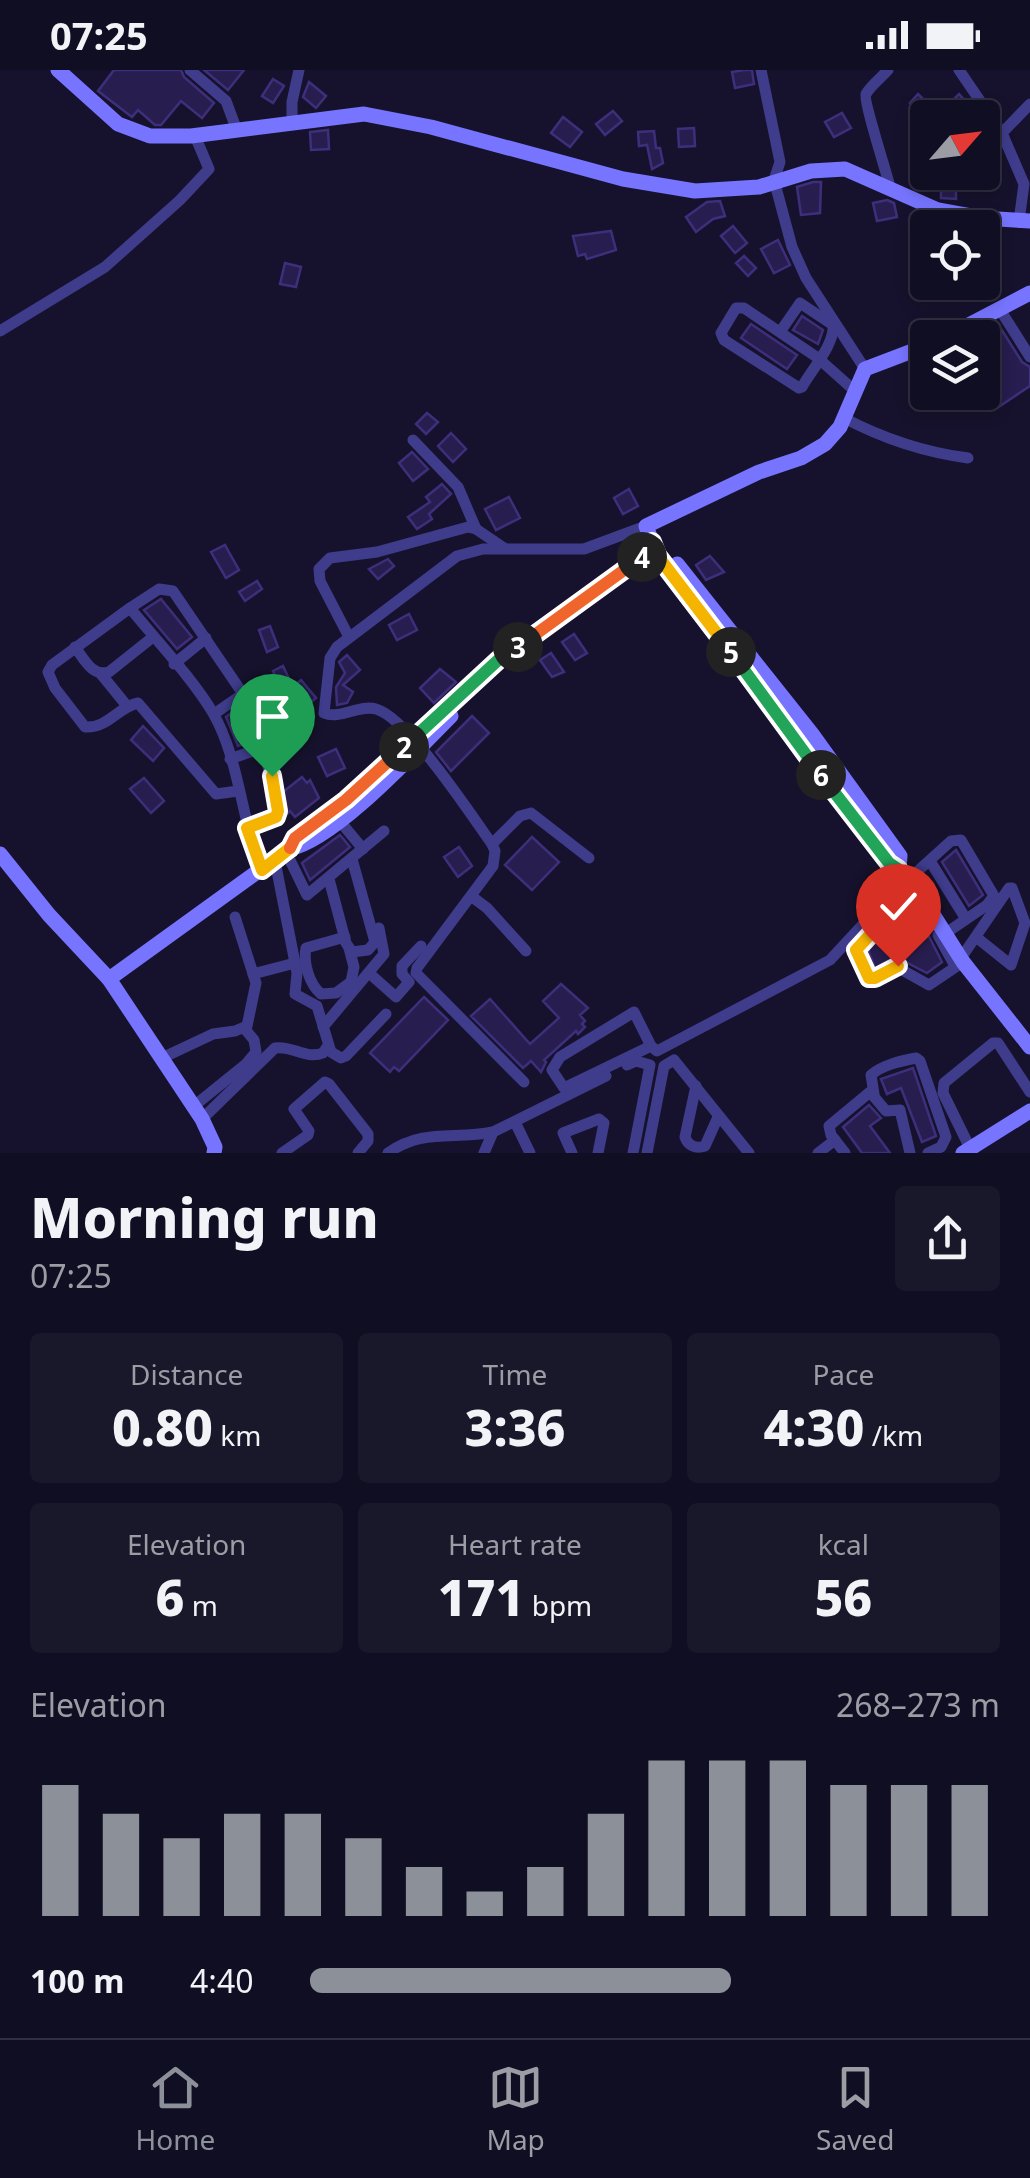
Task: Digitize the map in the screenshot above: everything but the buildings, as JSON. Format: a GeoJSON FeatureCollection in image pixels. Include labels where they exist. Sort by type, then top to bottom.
{"type":"FeatureCollection","features":[{"type":"Feature","properties":{"kind":"street"},"geometry":{"type":"LineString","coordinates":[[58,70],[118,124],[150,136],[196,136],[364,114],[395,118],[623,179],[694,190],[730,190],[811,171],[846,169],[938,210],[1025,221],[1024,184],[1002,132],[959,70]]}},
{"type":"Feature","properties":{"kind":"street"},"geometry":{"type":"LineString","coordinates":[[190,70],[226,101],[236,128]]}},
{"type":"Feature","properties":{"kind":"street"},"geometry":{"type":"LineString","coordinates":[[292,123],[299,70]]}},
{"type":"Feature","properties":{"kind":"street"},"geometry":{"type":"LineString","coordinates":[[761,70],[780,162],[774,180],[798,264],[865,369]]}},
{"type":"Feature","properties":{"kind":"street"},"geometry":{"type":"LineString","coordinates":[[888,70],[866,94],[864,103],[890,187]]}},
{"type":"Feature","properties":{"kind":"street"},"geometry":{"type":"LineString","coordinates":[[1002,132],[1030,104]]}},
{"type":"Feature","properties":{"kind":"street"},"geometry":{"type":"LineString","coordinates":[[0,331],[106,267],[194,187],[209,169],[196,136]]}},
{"type":"Feature","properties":{"kind":"street"},"geometry":{"type":"LineString","coordinates":[[977,320],[1030,293]]}},
{"type":"Feature","properties":{"kind":"street"},"geometry":{"type":"LineString","coordinates":[[780,332],[797,305],[804,304],[833,325],[832,338],[818,358],[802,387],[796,388],[724,340],[721,333],[740,308],[818,358],[856,392]]}},
{"type":"Feature","properties":{"kind":"street"},"geometry":{"type":"LineString","coordinates":[[999,308],[1030,357]]}},
{"type":"Feature","properties":{"kind":"street"},"geometry":{"type":"LineString","coordinates":[[524,1082],[416,973],[493,866],[492,844],[415,743],[378,710],[369,708],[331,716],[324,712],[333,651],[456,556],[483,549],[584,549],[646,526],[759,472],[800,458],[826,444],[844,418],[865,369],[910,352]]}},
{"type":"Feature","properties":{"kind":"street"},"geometry":{"type":"LineString","coordinates":[[844,418],[882,438],[968,458]]}},
{"type":"Feature","properties":{"kind":"street"},"geometry":{"type":"LineString","coordinates":[[413,440],[458,487],[476,528],[506,549]]}},
{"type":"Feature","properties":{"kind":"street"},"geometry":{"type":"LineString","coordinates":[[646,526],[657,555],[946,933],[960,962]]}},
{"type":"Feature","properties":{"kind":"street"},"geometry":{"type":"LineString","coordinates":[[349,637],[320,582],[323,562],[377,552],[458,528],[476,528]]}},
{"type":"Feature","properties":{"kind":"street"},"geometry":{"type":"LineString","coordinates":[[109,979],[278,858],[303,847],[339,820],[508,651],[642,557],[652,542]]}},
{"type":"Feature","properties":{"kind":"street"},"geometry":{"type":"LineString","coordinates":[[238,791],[216,794],[138,703],[97,727],[86,727],[55,688],[48,672],[52,665],[159,589],[172,591],[243,694],[264,747],[278,811],[276,817],[247,828]]}},
{"type":"Feature","properties":{"kind":"street"},"geometry":{"type":"LineString","coordinates":[[130,608],[214,714],[247,828],[278,858],[307,895],[384,831]]}},
{"type":"Feature","properties":{"kind":"street"},"geometry":{"type":"LineString","coordinates":[[75,647],[95,672],[102,674],[153,637]]}},
{"type":"Feature","properties":{"kind":"street"},"geometry":{"type":"LineString","coordinates":[[174,664],[206,638]]}},
{"type":"Feature","properties":{"kind":"street"},"geometry":{"type":"LineString","coordinates":[[102,674],[127,706]]}},
{"type":"Feature","properties":{"kind":"street"},"geometry":{"type":"LineString","coordinates":[[214,714],[243,694]]}},
{"type":"Feature","properties":{"kind":"street"},"geometry":{"type":"LineString","coordinates":[[230,760],[264,747]]}},
{"type":"Feature","properties":{"kind":"street"},"geometry":{"type":"LineString","coordinates":[[364,792],[295,838],[278,858],[295,963],[295,994],[317,1006],[327,1047],[336,1056],[346,1056],[386,1014]]}},
{"type":"Feature","properties":{"kind":"street"},"geometry":{"type":"LineString","coordinates":[[492,844],[520,816],[532,813],[589,858]]}},
{"type":"Feature","properties":{"kind":"street"},"geometry":{"type":"LineString","coordinates":[[339,820],[362,850]]}},
{"type":"Feature","properties":{"kind":"street"},"geometry":{"type":"LineString","coordinates":[[651,1046],[564,1088],[552,1070],[560,1057],[634,1012],[657,1051],[830,960],[951,841],[961,840],[994,896],[946,933]]}},
{"type":"Feature","properties":{"kind":"street"},"geometry":{"type":"LineString","coordinates":[[1,859],[109,979],[198,1112],[218,1151]]}},
{"type":"Feature","properties":{"kind":"street"},"geometry":{"type":"LineString","coordinates":[[347,942],[352,952],[362,952],[375,942],[352,859]]}},
{"type":"Feature","properties":{"kind":"street"},"geometry":{"type":"LineString","coordinates":[[930,861],[966,920]]}},
{"type":"Feature","properties":{"kind":"street"},"geometry":{"type":"LineString","coordinates":[[329,879],[347,942],[354,967],[352,982],[336,993],[321,994],[312,982],[306,948],[347,942]]}},
{"type":"Feature","properties":{"kind":"street"},"geometry":{"type":"LineString","coordinates":[[908,882],[856,950],[869,978],[895,966],[929,984],[960,962],[976,937],[1008,888],[1012,888],[1025,923],[1011,965],[976,937]]}},
{"type":"Feature","properties":{"kind":"street"},"geometry":{"type":"LineString","coordinates":[[908,882],[960,962],[1030,1047]]}},
{"type":"Feature","properties":{"kind":"street"},"geometry":{"type":"LineString","coordinates":[[471,896],[526,950]]}},
{"type":"Feature","properties":{"kind":"street"},"geometry":{"type":"LineString","coordinates":[[162,1058],[212,1034],[244,1028],[248,1022],[256,982],[235,918]]}},
{"type":"Feature","properties":{"kind":"street"},"geometry":{"type":"LineString","coordinates":[[322,1027],[384,954],[379,928]]}},
{"type":"Feature","properties":{"kind":"street"},"geometry":{"type":"LineString","coordinates":[[370,973],[396,997],[409,982],[402,966],[420,946]]}},
{"type":"Feature","properties":{"kind":"street"},"geometry":{"type":"LineString","coordinates":[[253,974],[295,963]]}},
{"type":"Feature","properties":{"kind":"street"},"geometry":{"type":"LineString","coordinates":[[198,1112],[256,1052],[254,1040],[244,1028]]}},
{"type":"Feature","properties":{"kind":"street"},"geometry":{"type":"LineString","coordinates":[[1030,1092],[998,1043],[993,1042],[944,1083],[943,1093],[966,1150],[1030,1111]]}},
{"type":"Feature","properties":{"kind":"street"},"geometry":{"type":"LineString","coordinates":[[198,1112],[275,1048],[281,1046],[313,1056],[327,1047]]}},
{"type":"Feature","properties":{"kind":"street"},"geometry":{"type":"LineString","coordinates":[[910,1153],[900,1110],[883,1109],[874,1094],[870,1075],[916,1058],[946,1137],[941,1147],[928,1153]]}},
{"type":"Feature","properties":{"kind":"street"},"geometry":{"type":"LineString","coordinates":[[388,1153],[435,1134],[474,1136],[493,1132],[636,1060],[650,1065],[633,1153]]}},
{"type":"Feature","properties":{"kind":"street"},"geometry":{"type":"LineString","coordinates":[[647,1153],[664,1066],[674,1060],[746,1153]]}},
{"type":"Feature","properties":{"kind":"street"},"geometry":{"type":"LineString","coordinates":[[282,1153],[308,1135],[294,1109],[324,1082],[368,1134],[368,1142],[358,1153]]}},
{"type":"Feature","properties":{"kind":"street"},"geometry":{"type":"LineString","coordinates":[[696,1086],[687,1142],[705,1146],[718,1117]]}},
{"type":"Feature","properties":{"kind":"street"},"geometry":{"type":"LineString","coordinates":[[845,1153],[829,1126],[866,1092],[874,1094]]}},
{"type":"Feature","properties":{"kind":"street"},"geometry":{"type":"LineString","coordinates":[[572,1153],[563,1133],[599,1120],[604,1123],[598,1153]]}},
{"type":"Feature","properties":{"kind":"street"},"geometry":{"type":"LineString","coordinates":[[514,1122],[530,1153]]}},
{"type":"Feature","properties":{"kind":"street"},"geometry":{"type":"LineString","coordinates":[[484,1153],[493,1132]]}},
{"type":"Feature","properties":{"kind":"street"},"geometry":{"type":"LineString","coordinates":[[818,1153],[835,1140]]}},
{"type":"Feature","properties":{"kind":"route"},"geometry":{"type":"LineString","coordinates":[[272,776],[276,817],[247,828],[262,870],[290,849],[295,838],[346,800],[508,651],[642,557],[652,542],[657,555],[889,863],[918,889],[902,900],[856,950],[869,978],[898,966]]}}]}
